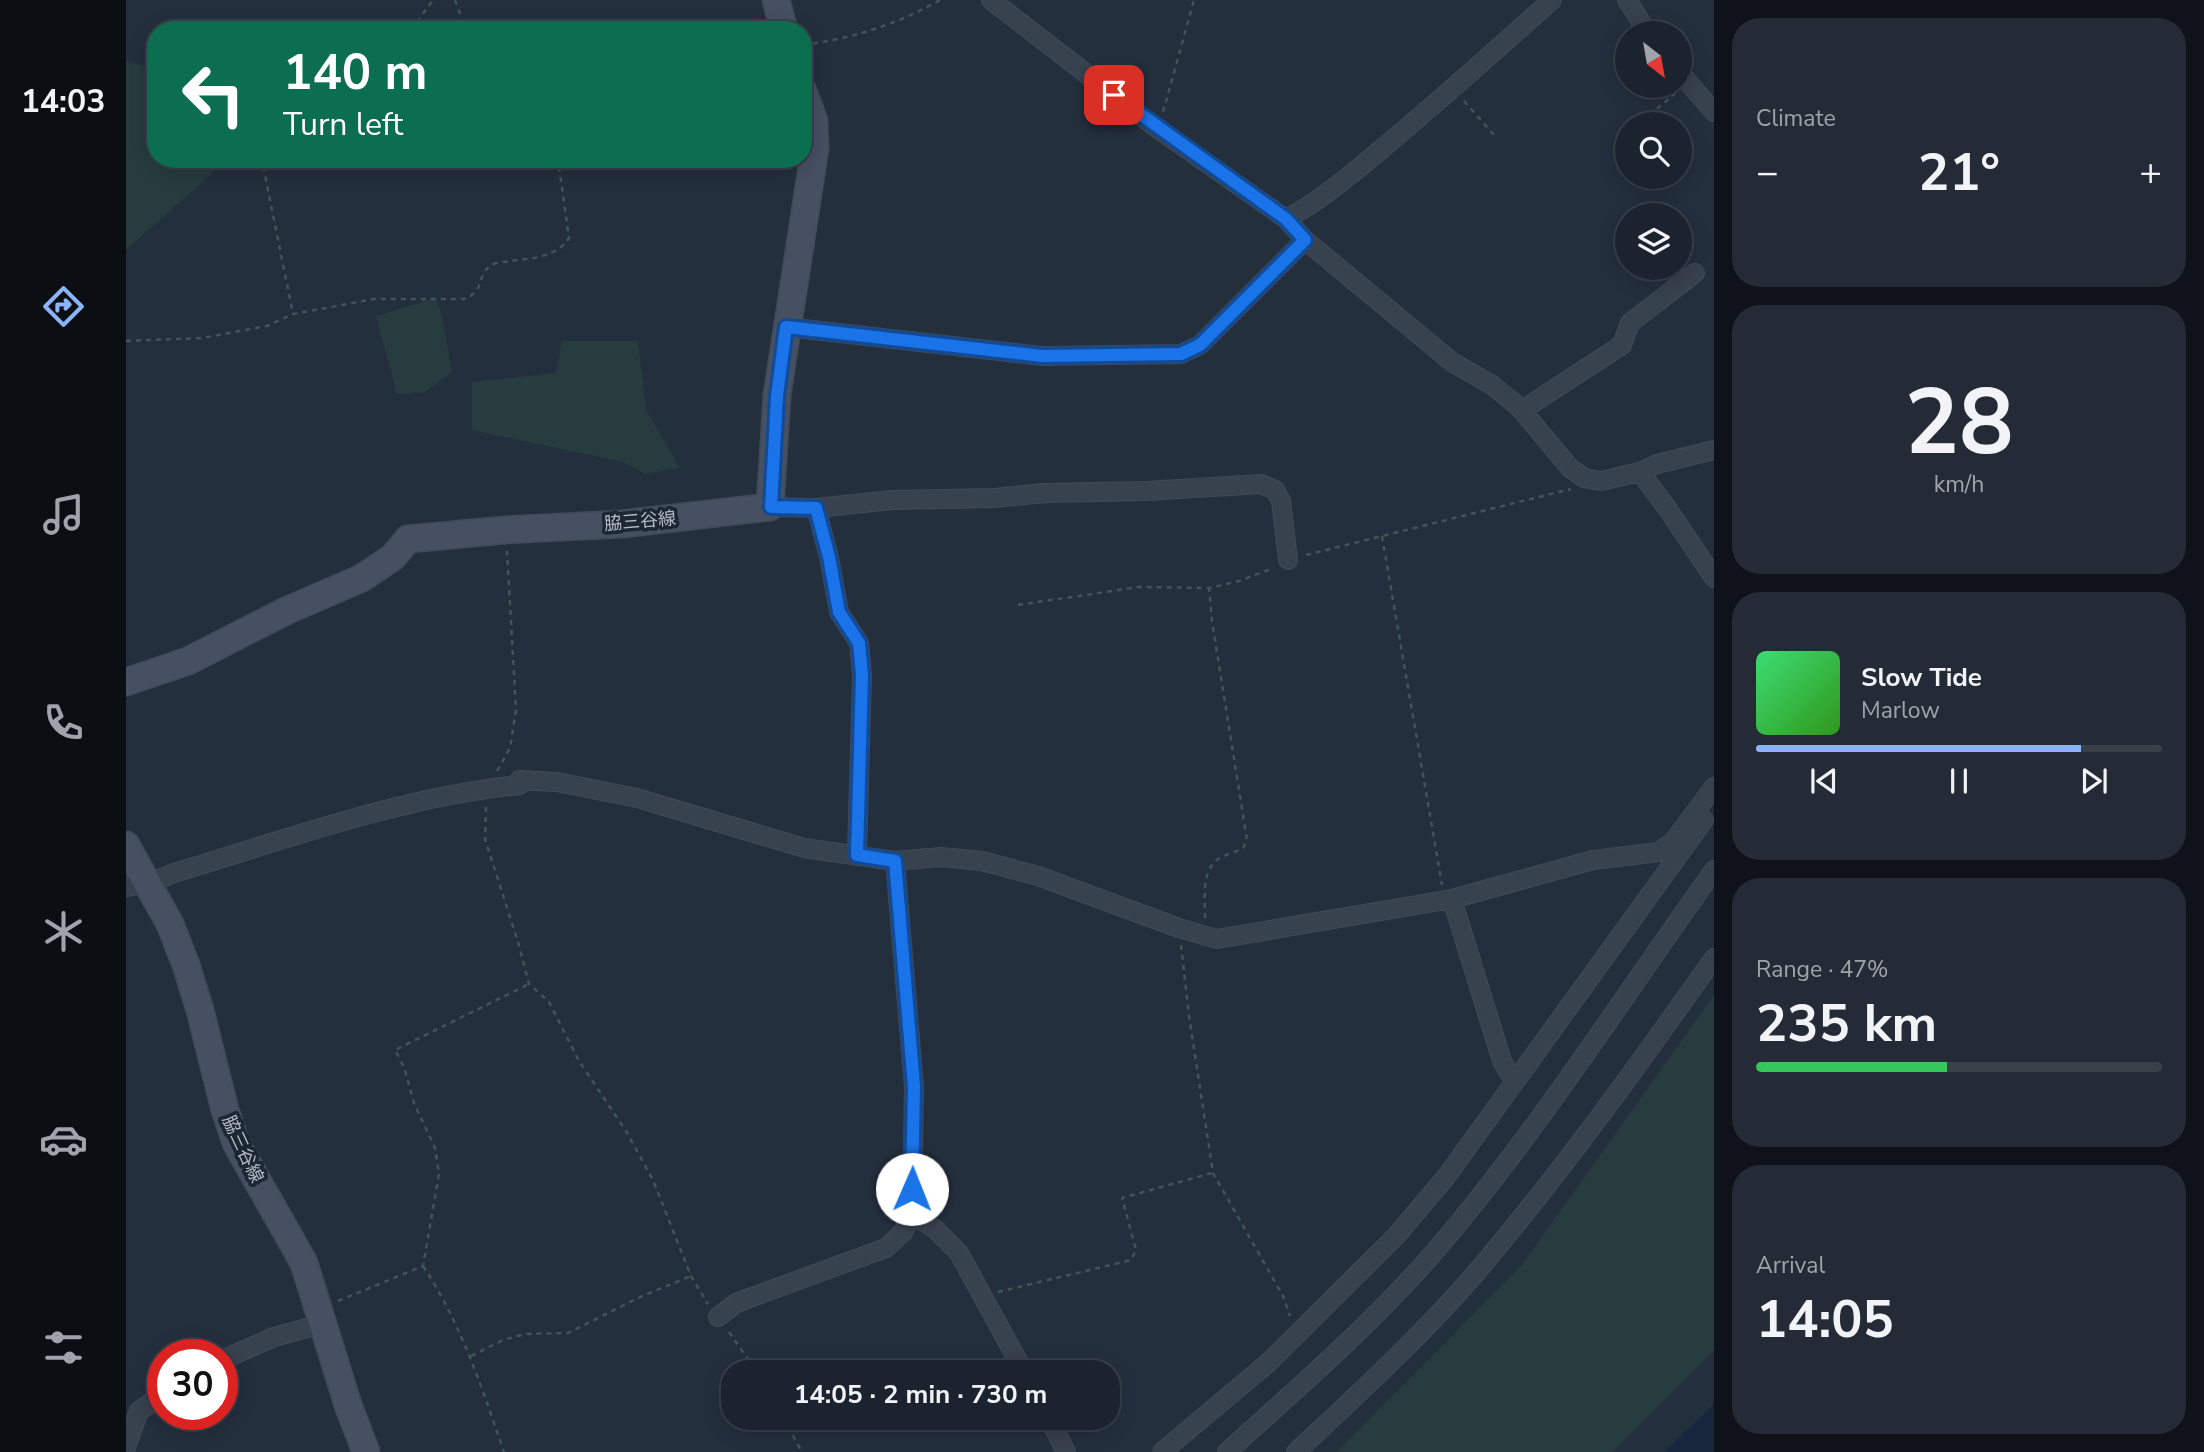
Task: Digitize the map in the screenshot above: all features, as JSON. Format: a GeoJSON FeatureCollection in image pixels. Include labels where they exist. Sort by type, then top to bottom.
{"type":"FeatureCollection","features":[{"type":"Feature","properties":{"kind":"main road"},"geometry":{"type":"LineString","coordinates":[[776,0],[782,21]]}},
{"type":"Feature","properties":{"kind":"main road"},"geometry":{"type":"LineString","coordinates":[[812,116],[815,148],[812,167]]}},
{"type":"Feature","properties":{"kind":"main road"},"geometry":{"type":"LineString","coordinates":[[771,507],[777,396],[812,168]]}},
{"type":"Feature","properties":{"kind":"main road","name":"脇三谷線"},"geometry":{"type":"LineString","coordinates":[[126,682],[188,660],[286,611],[362,578],[393,557],[408,539],[505,530],[622,524],[771,507]]}},
{"type":"Feature","properties":{"kind":"main road","name":"脇三谷線"},"geometry":{"type":"LineString","coordinates":[[126,845],[137,886],[170,925],[186,965],[236,1143],[304,1263],[366,1452]]}},
{"type":"Feature","properties":{"kind":"street"},"geometry":{"type":"LineString","coordinates":[[991,0],[1158,129],[1286,219],[1305,240],[1452,362],[1492,385],[1522,410],[1570,468],[1584,478],[1601,481],[1714,450]]}},
{"type":"Feature","properties":{"kind":"street"},"geometry":{"type":"LineString","coordinates":[[1286,219],[1310,206],[1341,183],[1552,0]]}},
{"type":"Feature","properties":{"kind":"street"},"geometry":{"type":"LineString","coordinates":[[1627,0],[1640,21]]}},
{"type":"Feature","properties":{"kind":"street"},"geometry":{"type":"LineString","coordinates":[[1692,87],[1714,112]]}},
{"type":"Feature","properties":{"kind":"street"},"geometry":{"type":"LineString","coordinates":[[786,327],[1042,356],[1181,354],[1200,345],[1305,240]]}},
{"type":"Feature","properties":{"kind":"street"},"geometry":{"type":"LineString","coordinates":[[1522,410],[1622,345],[1630,323],[1695,273]]}},
{"type":"Feature","properties":{"kind":"street"},"geometry":{"type":"LineString","coordinates":[[1640,472],[1714,578]]}},
{"type":"Feature","properties":{"kind":"street"},"geometry":{"type":"LineString","coordinates":[[771,507],[816,508],[891,500],[994,498],[1045,493],[1261,484],[1275,490],[1281,501],[1288,560]]}},
{"type":"Feature","properties":{"kind":"street"},"geometry":{"type":"LineString","coordinates":[[816,508],[829,557],[839,612],[859,643],[862,675],[857,855]]}},
{"type":"Feature","properties":{"kind":"street"},"geometry":{"type":"LineString","coordinates":[[137,886],[335,825],[444,796],[520,785],[519,780],[557,782],[637,798],[804,848],[895,861],[941,857],[982,861],[1038,876],[1179,928],[1217,939],[1448,899],[1593,860],[1658,852],[1673,842],[1714,787]]}},
{"type":"Feature","properties":{"kind":"street"},"geometry":{"type":"LineString","coordinates":[[1162,1452],[1268,1363],[1396,1236],[1446,1177],[1714,806]]}},
{"type":"Feature","properties":{"kind":"street"},"geometry":{"type":"LineString","coordinates":[[718,1317],[736,1303],[748,1298],[886,1248],[903,1232],[912,1215],[914,1087],[895,861]]}},
{"type":"Feature","properties":{"kind":"street"},"geometry":{"type":"LineString","coordinates":[[1227,1452],[1331,1359],[1435,1251],[1516,1151],[1714,870]]}},
{"type":"Feature","properties":{"kind":"street"},"geometry":{"type":"LineString","coordinates":[[1448,899],[1502,1061],[1509,1073],[1518,1078]]}},
{"type":"Feature","properties":{"kind":"street"},"geometry":{"type":"LineString","coordinates":[[1296,1452],[1359,1394],[1479,1269],[1591,1131],[1714,958]]}},
{"type":"Feature","properties":{"kind":"street"},"geometry":{"type":"LineString","coordinates":[[912,1215],[934,1228],[959,1253],[1017,1360]]}},
{"type":"Feature","properties":{"kind":"street"},"geometry":{"type":"LineString","coordinates":[[238,1353],[319,1315]]}},
{"type":"Feature","properties":{"kind":"street"},"geometry":{"type":"LineString","coordinates":[[126,1447],[132,1412]]}},
{"type":"Feature","properties":{"kind":"street"},"geometry":{"type":"LineString","coordinates":[[1055,1430],[1066,1452]]}},
{"type":"Feature","properties":{"kind":"path"},"geometry":{"type":"LineString","coordinates":[[418,21],[433,0]]}},
{"type":"Feature","properties":{"kind":"path"},"geometry":{"type":"LineString","coordinates":[[455,0],[463,21]]}},
{"type":"Feature","properties":{"kind":"path"},"geometry":{"type":"LineString","coordinates":[[812,44],[875,29],[922,11],[940,0]]}},
{"type":"Feature","properties":{"kind":"path"},"geometry":{"type":"LineString","coordinates":[[1158,129],[1194,0]]}},
{"type":"Feature","properties":{"kind":"path"},"geometry":{"type":"LineString","coordinates":[[1453,88],[1494,135]]}},
{"type":"Feature","properties":{"kind":"path"},"geometry":{"type":"LineString","coordinates":[[1653,112],[1666,98]]}},
{"type":"Feature","properties":{"kind":"path"},"geometry":{"type":"LineString","coordinates":[[265,168],[293,314]]}},
{"type":"Feature","properties":{"kind":"path"},"geometry":{"type":"LineString","coordinates":[[126,341],[202,338],[267,326],[293,314],[374,299],[464,299],[474,296],[480,289],[483,274],[494,264],[544,256],[562,249],[569,239],[559,168]]}},
{"type":"Feature","properties":{"kind":"path"},"geometry":{"type":"LineString","coordinates":[[505,530],[516,710],[510,748],[487,788],[485,839],[529,984],[549,1002],[579,1061],[626,1131],[653,1180],[691,1276],[748,1360]]}},
{"type":"Feature","properties":{"kind":"path"},"geometry":{"type":"LineString","coordinates":[[1382,536],[1448,899]]}},
{"type":"Feature","properties":{"kind":"path"},"geometry":{"type":"LineString","coordinates":[[1202,934],[1209,868],[1217,860],[1243,848],[1247,840],[1209,588]]}},
{"type":"Feature","properties":{"kind":"path"},"geometry":{"type":"LineString","coordinates":[[1179,928],[1189,1016],[1213,1173],[1283,1296],[1297,1336]]}},
{"type":"Feature","properties":{"kind":"path"},"geometry":{"type":"LineString","coordinates":[[503,1452],[471,1356],[423,1266],[439,1174],[435,1148],[414,1103],[404,1068],[395,1050],[529,984]]}},
{"type":"Feature","properties":{"kind":"path"},"geometry":{"type":"LineString","coordinates":[[981,1295],[1131,1260],[1136,1250],[1122,1198],[1213,1173]]}},
{"type":"Feature","properties":{"kind":"path"},"geometry":{"type":"LineString","coordinates":[[319,1315],[423,1266]]}},
{"type":"Feature","properties":{"kind":"path"},"geometry":{"type":"LineString","coordinates":[[471,1356],[503,1339],[525,1334],[568,1333],[639,1297],[691,1276]]}},
{"type":"Feature","properties":{"kind":"path"},"geometry":{"type":"LineString","coordinates":[[790,1430],[802,1452]]}},
{"type":"Feature","properties":{"kind":"green space"},"geometry":{"type":"Polygon","coordinates":[[[126,62],[147,66],[147,168],[218,168],[126,250],[126,62]]]}},
{"type":"Feature","properties":{"kind":"green space"},"geometry":{"type":"Polygon","coordinates":[[[436,298],[452,372],[425,392],[397,394],[376,316],[436,298]]]}},
{"type":"Feature","properties":{"kind":"green space"},"geometry":{"type":"Polygon","coordinates":[[[562,341],[638,341],[646,410],[680,468],[645,474],[623,462],[472,430],[472,382],[556,373],[562,341]]]}},
{"type":"Feature","properties":{"kind":"green space"},"geometry":{"type":"Polygon","coordinates":[[[1714,995],[1714,1350],[1612,1452],[1336,1452],[1521,1266],[1714,995]]]}},
{"type":"Feature","properties":{"kind":"water"},"geometry":{"type":"Polygon","coordinates":[[[1714,1404],[1714,1452],[1664,1452],[1714,1404]]]}},
{"type":"Feature","properties":{"kind":"route"},"geometry":{"type":"LineString","coordinates":[[912,1189],[914,1087],[895,861],[857,855],[862,675],[859,643],[839,612],[829,557],[816,508],[771,507],[777,396],[786,327],[1042,356],[1181,354],[1200,345],[1305,240],[1286,219],[1114,95]]}}]}
